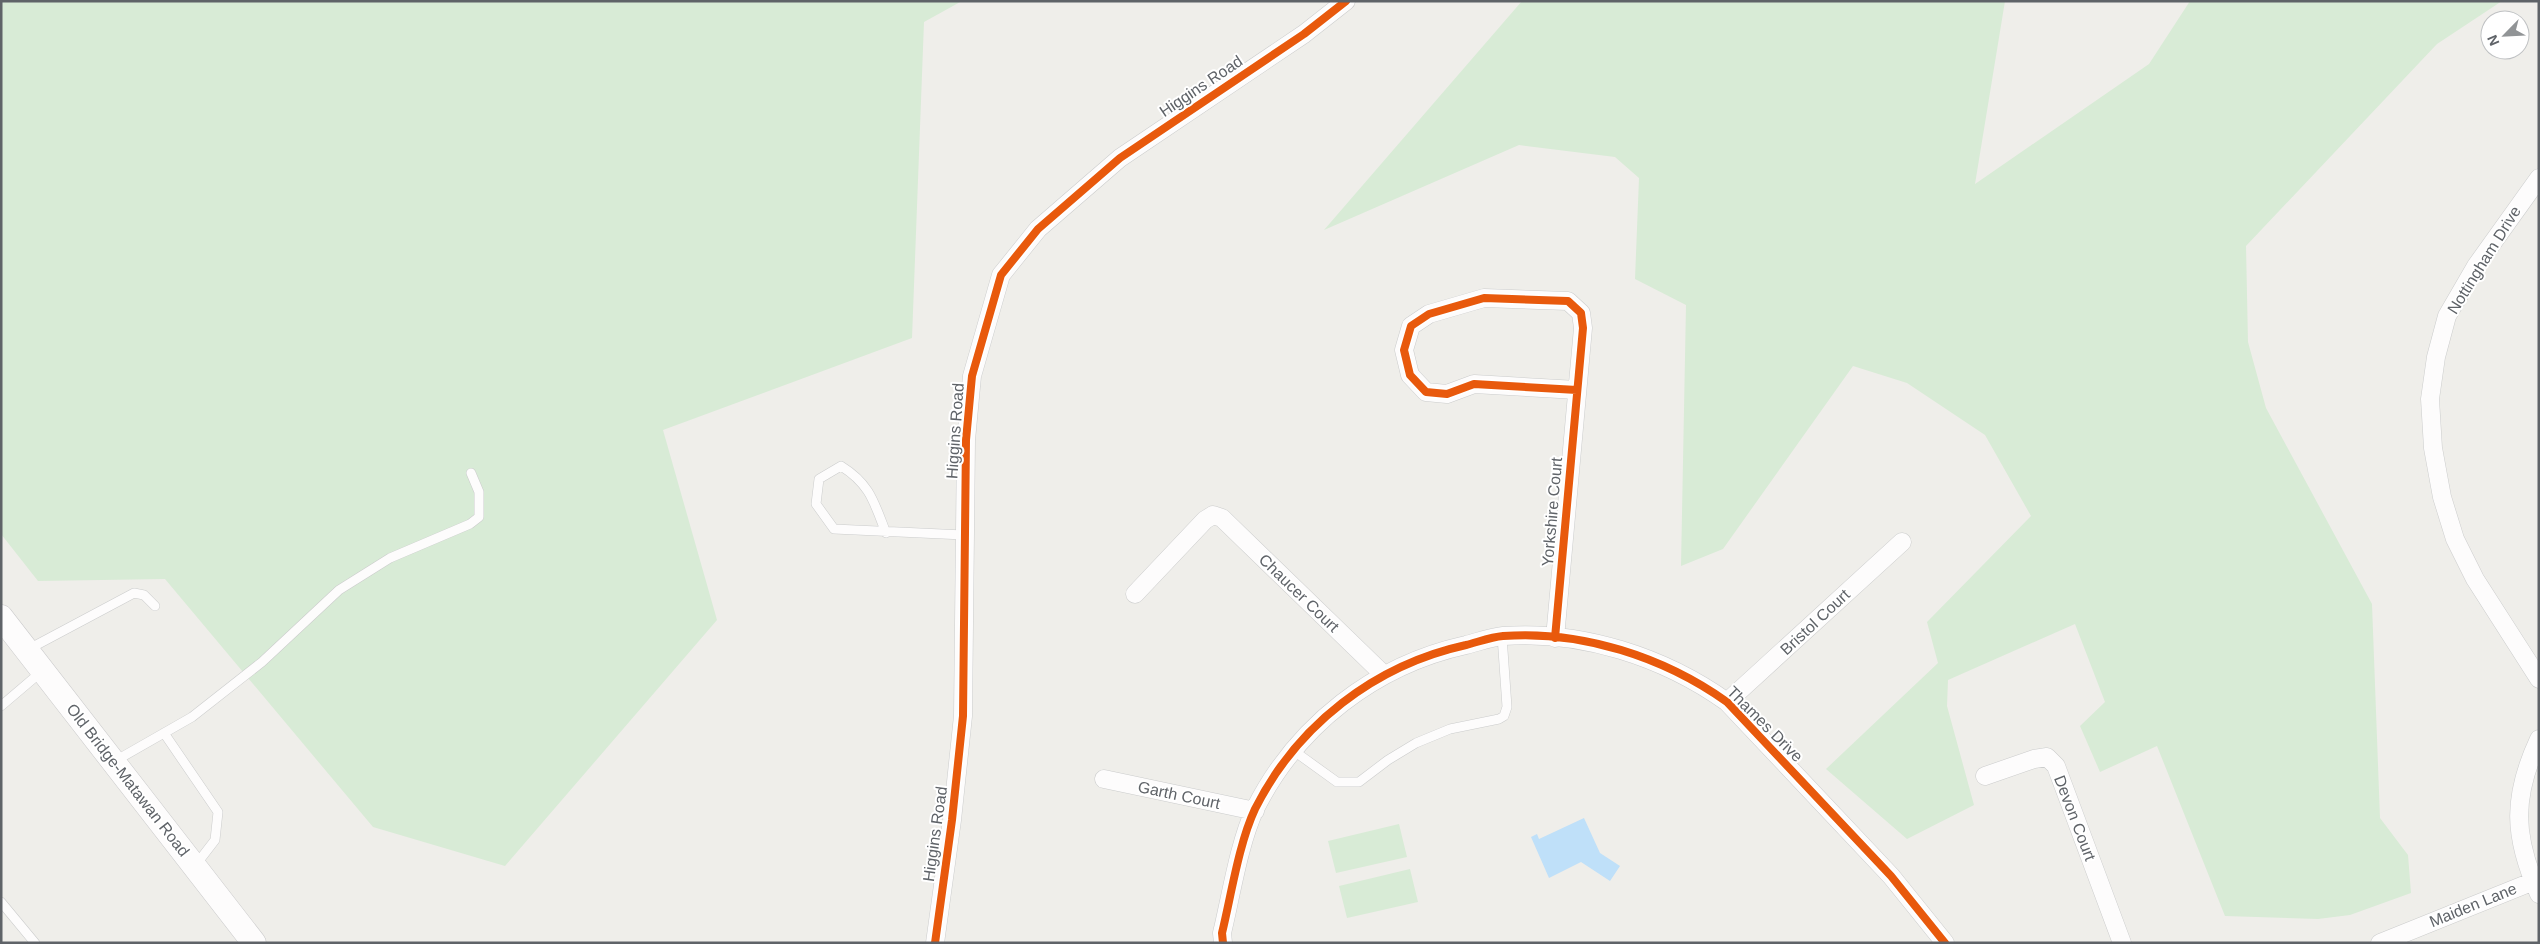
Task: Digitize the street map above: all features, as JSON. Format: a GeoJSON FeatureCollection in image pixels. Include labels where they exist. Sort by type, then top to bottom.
{"type":"FeatureCollection","features":[{"type":"Feature","properties":{"kind":"main road","name":"Old Bridge-Matawan Road"},"geometry":{"type":"LineString","coordinates":[[1,617],[252,942]]}},
{"type":"Feature","properties":{"kind":"street","name":"Higgins Road"},"geometry":{"type":"LineString","coordinates":[[935,943],[952,820],[963,716],[966,617],[964,535],[966,440],[972,376],[1002,274],[1038,229],[1120,158],[1304,34],[1346,1]]}},
{"type":"Feature","properties":{"kind":"street","name":"Nottingham Drive"},"geometry":{"type":"LineString","coordinates":[[2539,178],[2476,266],[2447,316],[2436,357],[2430,399],[2433,448],[2442,497],[2455,539],[2475,579],[2539,679]]}},
{"type":"Feature","properties":{"kind":"street","name":"Yorkshire Court"},"geometry":{"type":"LineString","coordinates":[[1554,638],[1583,328],[1581,313],[1568,302],[1484,298],[1429,314],[1411,326],[1404,350],[1410,374],[1426,392],[1447,394],[1474,384],[1576,390]]}},
{"type":"Feature","properties":{"kind":"street","name":"Chaucer Court"},"geometry":{"type":"LineString","coordinates":[[1136,594],[1205,520],[1213,515],[1222,518],[1383,674]]}},
{"type":"Feature","properties":{"kind":"street","name":"Bristol Court"},"geometry":{"type":"LineString","coordinates":[[1727,702],[1902,542]]}},
{"type":"Feature","properties":{"kind":"street","name":"Thames Drive"},"geometry":{"type":"LineString","coordinates":[[1223,943],[1222,933],[1242,848],[1255,810],[1276,772],[1329,712],[1383,674],[1445,649],[1502,636],[1554,638],[1588,642],[1624,651],[1699,682],[1727,702],[1890,876],[1945,943]]}},
{"type":"Feature","properties":{"kind":"street"},"geometry":{"type":"LineString","coordinates":[[2537,885],[2519,834],[2519,793],[2526,767],[2539,739]]}},
{"type":"Feature","properties":{"kind":"street","name":"Devon Court"},"geometry":{"type":"LineString","coordinates":[[1985,776],[2034,759],[2047,757],[2056,766],[2122,943]]}},
{"type":"Feature","properties":{"kind":"street","name":"Garth Court"},"geometry":{"type":"LineString","coordinates":[[1104,779],[1255,810]]}},
{"type":"Feature","properties":{"kind":"street","name":"Maiden Lane"},"geometry":{"type":"LineString","coordinates":[[2380,943],[2537,885]]}},
{"type":"Feature","properties":{"kind":"lane"},"geometry":{"type":"LineString","coordinates":[[886,533],[873,500],[859,477],[841,466],[819,479],[816,504],[834,529],[886,533],[964,535]]}},
{"type":"Feature","properties":{"kind":"lane"},"geometry":{"type":"LineString","coordinates":[[112,762],[192,717],[262,662],[339,590],[390,558],[470,524],[479,517],[479,492],[471,473]]}},
{"type":"Feature","properties":{"kind":"lane"},"geometry":{"type":"LineString","coordinates":[[26,650],[134,593],[144,595],[154,606]]}},
{"type":"Feature","properties":{"kind":"lane"},"geometry":{"type":"LineString","coordinates":[[1294,751],[1337,782],[1359,782],[1388,760],[1416,743],[1450,729],[1499,720],[1504,716],[1507,707],[1502,636]]}},
{"type":"Feature","properties":{"kind":"lane"},"geometry":{"type":"LineString","coordinates":[[1,706],[43,671]]}},
{"type":"Feature","properties":{"kind":"lane"},"geometry":{"type":"LineString","coordinates":[[164,733],[218,812],[216,840],[195,866]]}},
{"type":"Feature","properties":{"kind":"lane"},"geometry":{"type":"LineString","coordinates":[[1,902],[34,943]]}},
{"type":"Feature","properties":{"kind":"green space"},"geometry":{"type":"Polygon","coordinates":[[[1,1],[962,1],[924,22],[912,338],[663,430],[717,620],[505,866],[373,827],[165,579],[38,581],[1,534],[1,1]]]}},
{"type":"Feature","properties":{"kind":"green space"},"geometry":{"type":"Polygon","coordinates":[[[1522,1],[2005,1],[1975,184],[2149,64],[2190,1],[2502,1],[2488,10],[2480,10],[2480,16],[2437,44],[2246,246],[2248,342],[2266,408],[2372,604],[2380,818],[2408,855],[2411,893],[2350,915],[2318,919],[2225,916],[2157,746],[2100,772],[2080,726],[2105,702],[2075,624],[1948,680],[1947,706],[1974,805],[1907,839],[1826,769],[1938,663],[1927,622],[2031,516],[1985,435],[1907,383],[1853,366],[1723,549],[1681,566],[1686,305],[1635,279],[1639,178],[1615,157],[1519,145],[1324,230],[1522,1]]]}},
{"type":"Feature","properties":{"kind":"green space"},"geometry":{"type":"Polygon","coordinates":[[[1399,824],[1407,857],[1336,873],[1328,841],[1399,824]]]}},
{"type":"Feature","properties":{"kind":"green space"},"geometry":{"type":"Polygon","coordinates":[[[1410,869],[1418,902],[1347,918],[1339,886],[1410,869]]]}},
{"type":"Feature","properties":{"kind":"water"},"geometry":{"type":"Polygon","coordinates":[[[1584,818],[1600,853],[1620,866],[1610,881],[1581,862],[1549,878],[1531,837],[1537,834],[1539,839],[1584,818]]]}},
{"type":"Feature","properties":{"kind":"cycle path"},"geometry":{"type":"LineString","coordinates":[[935,943],[952,820],[963,716],[966,440],[972,376],[1001,275],[1038,229],[1120,158],[1304,34],[1346,1]]}},
{"type":"Feature","properties":{"kind":"cycle path"},"geometry":{"type":"LineString","coordinates":[[1555,638],[1583,328],[1581,313],[1568,301],[1484,298],[1429,314],[1411,326],[1404,350],[1410,375],[1426,392],[1447,394],[1474,384],[1577,390]]}},
{"type":"Feature","properties":{"kind":"cycle path"},"geometry":{"type":"LineString","coordinates":[[1223,943],[1222,933],[1249,823],[1272,779],[1316,725],[1342,703],[1370,684],[1401,667],[1433,654],[1489,638],[1532,635],[1592,642],[1621,650],[1676,672],[1727,702],[1891,876],[1945,943]]}}]}
